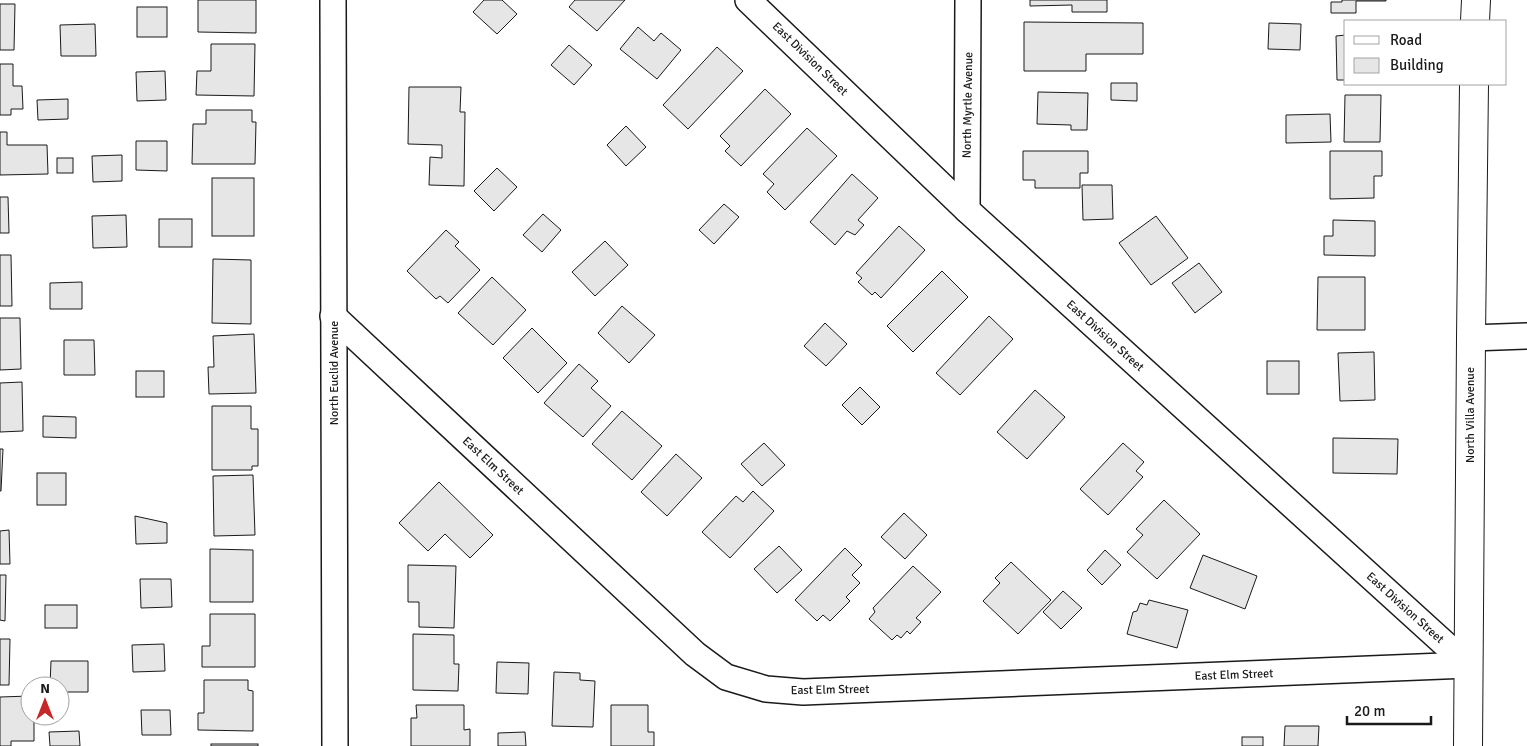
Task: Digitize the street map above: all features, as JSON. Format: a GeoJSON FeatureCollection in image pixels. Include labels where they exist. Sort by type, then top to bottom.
{"type":"FeatureCollection","features":[{"type":"Feature","properties":{"kind":"street","name":"North Euclid Avenue"},"geometry":{"type":"LineString","coordinates":[[333,0],[335,746]]}},
{"type":"Feature","properties":{"kind":"street","name":"East Division Street"},"geometry":{"type":"LineString","coordinates":[[748,0],[966,210],[1468,665]]}},
{"type":"Feature","properties":{"kind":"street","name":"North Myrtle Avenue"},"geometry":{"type":"LineString","coordinates":[[966,210],[968,0]]}},
{"type":"Feature","properties":{"kind":"street"},"geometry":{"type":"LineString","coordinates":[[1475,20],[1476,0]]}},
{"type":"Feature","properties":{"kind":"street","name":"North Villa Avenue"},"geometry":{"type":"LineString","coordinates":[[1468,746],[1474,85]]}},
{"type":"Feature","properties":{"kind":"street","name":"East Elm Street"},"geometry":{"type":"LineString","coordinates":[[333,316],[695,654],[726,677],[766,690],[804,692],[1468,665]]}},
{"type":"Feature","properties":{"kind":"street"},"geometry":{"type":"LineString","coordinates":[[1471,338],[1527,336]]}},
{"type":"Feature","properties":{"kind":"building"},"geometry":{"type":"Polygon","coordinates":[[[198,0],[256,0],[256,33],[198,32],[198,0]]]}},
{"type":"Feature","properties":{"kind":"building"},"geometry":{"type":"Polygon","coordinates":[[[484,0],[502,0],[517,14],[497,34],[473,12],[484,0]]]}},
{"type":"Feature","properties":{"kind":"building"},"geometry":{"type":"Polygon","coordinates":[[[575,0],[625,0],[597,31],[569,7],[575,0]]]}},
{"type":"Feature","properties":{"kind":"building"},"geometry":{"type":"Polygon","coordinates":[[[1030,0],[1107,0],[1107,12],[1072,12],[1072,5],[1030,6],[1030,0]]]}},
{"type":"Feature","properties":{"kind":"building"},"geometry":{"type":"Polygon","coordinates":[[[1342,0],[1386,1],[1356,1],[1356,13],[1331,13],[1331,2],[1342,2],[1342,0]]]}},
{"type":"Feature","properties":{"kind":"building"},"geometry":{"type":"Polygon","coordinates":[[[0,4],[15,4],[14,50],[0,50],[0,4]]]}},
{"type":"Feature","properties":{"kind":"building"},"geometry":{"type":"Polygon","coordinates":[[[137,7],[167,7],[167,37],[137,37],[137,7]]]}},
{"type":"Feature","properties":{"kind":"building"},"geometry":{"type":"Polygon","coordinates":[[[1024,22],[1143,23],[1143,54],[1086,54],[1086,71],[1024,71],[1024,22]]]}},
{"type":"Feature","properties":{"kind":"building"},"geometry":{"type":"Polygon","coordinates":[[[1269,23],[1301,24],[1300,50],[1268,49],[1269,23]]]}},
{"type":"Feature","properties":{"kind":"building"},"geometry":{"type":"Polygon","coordinates":[[[95,24],[96,56],[61,56],[60,25],[95,24]]]}},
{"type":"Feature","properties":{"kind":"building"},"geometry":{"type":"Polygon","coordinates":[[[638,27],[654,41],[661,33],[681,50],[657,79],[620,49],[638,27]]]}},
{"type":"Feature","properties":{"kind":"building"},"geometry":{"type":"Polygon","coordinates":[[[1344,35],[1344,80],[1337,80],[1336,36],[1344,35]]]}},
{"type":"Feature","properties":{"kind":"building"},"geometry":{"type":"Polygon","coordinates":[[[211,44],[255,44],[254,96],[196,95],[197,71],[211,71],[211,44]]]}},
{"type":"Feature","properties":{"kind":"building"},"geometry":{"type":"Polygon","coordinates":[[[569,45],[592,65],[574,85],[551,65],[569,45]]]}},
{"type":"Feature","properties":{"kind":"building"},"geometry":{"type":"Polygon","coordinates":[[[717,47],[743,71],[688,129],[663,105],[717,47]]]}},
{"type":"Feature","properties":{"kind":"building"},"geometry":{"type":"Polygon","coordinates":[[[0,64],[13,64],[13,86],[22,86],[23,109],[11,109],[11,115],[0,115],[0,64]]]}},
{"type":"Feature","properties":{"kind":"building"},"geometry":{"type":"Polygon","coordinates":[[[165,71],[166,100],[137,101],[136,72],[165,71]]]}},
{"type":"Feature","properties":{"kind":"building"},"geometry":{"type":"Polygon","coordinates":[[[1111,83],[1137,83],[1137,101],[1111,100],[1111,83]]]}},
{"type":"Feature","properties":{"kind":"building"},"geometry":{"type":"Polygon","coordinates":[[[409,87],[461,87],[460,112],[465,112],[464,186],[429,185],[430,157],[442,158],[442,145],[408,144],[409,87]]]}},
{"type":"Feature","properties":{"kind":"building"},"geometry":{"type":"Polygon","coordinates":[[[765,89],[791,114],[741,166],[725,151],[730,146],[720,136],[765,89]]]}},
{"type":"Feature","properties":{"kind":"building"},"geometry":{"type":"Polygon","coordinates":[[[1038,92],[1088,93],[1087,130],[1071,130],[1071,125],[1037,124],[1038,92]]]}},
{"type":"Feature","properties":{"kind":"building"},"geometry":{"type":"Polygon","coordinates":[[[1345,95],[1381,95],[1380,142],[1344,142],[1345,95]]]}},
{"type":"Feature","properties":{"kind":"building"},"geometry":{"type":"Polygon","coordinates":[[[68,99],[68,119],[38,120],[37,100],[68,99]]]}},
{"type":"Feature","properties":{"kind":"building"},"geometry":{"type":"Polygon","coordinates":[[[206,110],[252,110],[252,122],[256,122],[255,164],[192,164],[193,124],[206,124],[206,110]]]}},
{"type":"Feature","properties":{"kind":"building"},"geometry":{"type":"Polygon","coordinates":[[[1330,114],[1331,142],[1286,143],[1286,115],[1330,114]]]}},
{"type":"Feature","properties":{"kind":"building"},"geometry":{"type":"Polygon","coordinates":[[[626,126],[646,147],[626,166],[607,145],[626,126]]]}},
{"type":"Feature","properties":{"kind":"building"},"geometry":{"type":"Polygon","coordinates":[[[807,128],[837,156],[785,210],[767,192],[774,184],[763,174],[807,128]]]}},
{"type":"Feature","properties":{"kind":"building"},"geometry":{"type":"Polygon","coordinates":[[[0,132],[7,132],[7,145],[47,145],[48,174],[0,175],[0,132]]]}},
{"type":"Feature","properties":{"kind":"building"},"geometry":{"type":"Polygon","coordinates":[[[136,141],[167,141],[167,171],[136,170],[136,141]]]}},
{"type":"Feature","properties":{"kind":"building"},"geometry":{"type":"Polygon","coordinates":[[[1023,151],[1088,151],[1088,173],[1080,173],[1080,188],[1035,188],[1035,180],[1023,180],[1023,151]]]}},
{"type":"Feature","properties":{"kind":"building"},"geometry":{"type":"Polygon","coordinates":[[[1330,151],[1382,151],[1382,176],[1374,176],[1374,198],[1330,199],[1330,151]]]}},
{"type":"Feature","properties":{"kind":"building"},"geometry":{"type":"Polygon","coordinates":[[[122,155],[122,181],[93,182],[92,156],[122,155]]]}},
{"type":"Feature","properties":{"kind":"building"},"geometry":{"type":"Polygon","coordinates":[[[57,158],[73,158],[73,173],[57,173],[57,158]]]}},
{"type":"Feature","properties":{"kind":"building"},"geometry":{"type":"Polygon","coordinates":[[[497,168],[517,187],[494,211],[474,191],[497,168]]]}},
{"type":"Feature","properties":{"kind":"building"},"geometry":{"type":"Polygon","coordinates":[[[852,174],[878,198],[858,220],[864,225],[855,235],[847,231],[835,245],[810,222],[852,174]]]}},
{"type":"Feature","properties":{"kind":"building"},"geometry":{"type":"Polygon","coordinates":[[[212,178],[254,178],[254,236],[212,236],[212,178]]]}},
{"type":"Feature","properties":{"kind":"building"},"geometry":{"type":"Polygon","coordinates":[[[1082,185],[1112,185],[1113,219],[1083,220],[1082,185]]]}},
{"type":"Feature","properties":{"kind":"building"},"geometry":{"type":"Polygon","coordinates":[[[0,197],[8,197],[9,233],[0,233],[0,197]]]}},
{"type":"Feature","properties":{"kind":"building"},"geometry":{"type":"Polygon","coordinates":[[[724,204],[739,217],[714,244],[699,230],[724,204]]]}},
{"type":"Feature","properties":{"kind":"building"},"geometry":{"type":"Polygon","coordinates":[[[543,214],[561,230],[542,252],[523,235],[543,214]]]}},
{"type":"Feature","properties":{"kind":"building"},"geometry":{"type":"Polygon","coordinates":[[[126,215],[127,247],[93,248],[92,216],[126,215]]]}},
{"type":"Feature","properties":{"kind":"building"},"geometry":{"type":"Polygon","coordinates":[[[1156,216],[1188,258],[1151,285],[1119,243],[1156,216]]]}},
{"type":"Feature","properties":{"kind":"building"},"geometry":{"type":"Polygon","coordinates":[[[159,219],[192,219],[192,247],[159,247],[159,219]]]}},
{"type":"Feature","properties":{"kind":"building"},"geometry":{"type":"Polygon","coordinates":[[[1333,220],[1375,221],[1375,256],[1324,255],[1324,236],[1333,236],[1333,220]]]}},
{"type":"Feature","properties":{"kind":"building"},"geometry":{"type":"Polygon","coordinates":[[[899,226],[925,250],[881,298],[875,292],[872,295],[858,282],[862,278],[856,273],[899,226]]]}},
{"type":"Feature","properties":{"kind":"building"},"geometry":{"type":"Polygon","coordinates":[[[446,230],[459,242],[455,246],[480,270],[448,303],[440,296],[436,299],[407,271],[446,230]]]}},
{"type":"Feature","properties":{"kind":"building"},"geometry":{"type":"Polygon","coordinates":[[[605,241],[628,265],[595,296],[572,272],[605,241]]]}},
{"type":"Feature","properties":{"kind":"building"},"geometry":{"type":"Polygon","coordinates":[[[0,255],[11,255],[12,306],[0,306],[0,255]]]}},
{"type":"Feature","properties":{"kind":"building"},"geometry":{"type":"Polygon","coordinates":[[[213,259],[251,260],[251,324],[212,323],[213,259]]]}},
{"type":"Feature","properties":{"kind":"building"},"geometry":{"type":"Polygon","coordinates":[[[1199,263],[1222,292],[1195,313],[1172,283],[1199,263]]]}},
{"type":"Feature","properties":{"kind":"building"},"geometry":{"type":"Polygon","coordinates":[[[942,271],[968,297],[913,352],[887,326],[942,271]]]}},
{"type":"Feature","properties":{"kind":"building"},"geometry":{"type":"Polygon","coordinates":[[[492,277],[526,310],[493,345],[458,313],[492,277]]]}},
{"type":"Feature","properties":{"kind":"building"},"geometry":{"type":"Polygon","coordinates":[[[1318,277],[1365,277],[1365,330],[1317,330],[1318,277]]]}},
{"type":"Feature","properties":{"kind":"building"},"geometry":{"type":"Polygon","coordinates":[[[82,282],[82,309],[50,309],[50,283],[82,282]]]}},
{"type":"Feature","properties":{"kind":"building"},"geometry":{"type":"Polygon","coordinates":[[[622,306],[655,335],[629,363],[598,333],[622,306]]]}},
{"type":"Feature","properties":{"kind":"building"},"geometry":{"type":"Polygon","coordinates":[[[989,316],[1013,339],[960,395],[936,373],[989,316]]]}},
{"type":"Feature","properties":{"kind":"building"},"geometry":{"type":"Polygon","coordinates":[[[0,318],[20,318],[21,369],[0,370],[0,318]]]}},
{"type":"Feature","properties":{"kind":"building"},"geometry":{"type":"Polygon","coordinates":[[[825,323],[847,344],[826,366],[804,346],[825,323]]]}},
{"type":"Feature","properties":{"kind":"building"},"geometry":{"type":"Polygon","coordinates":[[[532,328],[567,363],[538,393],[503,358],[532,328]]]}},
{"type":"Feature","properties":{"kind":"building"},"geometry":{"type":"Polygon","coordinates":[[[254,334],[256,393],[209,394],[208,367],[214,367],[213,336],[254,334]]]}},
{"type":"Feature","properties":{"kind":"building"},"geometry":{"type":"Polygon","coordinates":[[[64,340],[94,340],[95,375],[64,375],[64,340]]]}},
{"type":"Feature","properties":{"kind":"building"},"geometry":{"type":"Polygon","coordinates":[[[1374,352],[1375,400],[1340,401],[1338,353],[1374,352]]]}},
{"type":"Feature","properties":{"kind":"building"},"geometry":{"type":"Polygon","coordinates":[[[1267,361],[1299,361],[1299,394],[1267,394],[1267,361]]]}},
{"type":"Feature","properties":{"kind":"building"},"geometry":{"type":"Polygon","coordinates":[[[579,364],[598,381],[591,388],[611,406],[583,437],[544,403],[579,364]]]}},
{"type":"Feature","properties":{"kind":"building"},"geometry":{"type":"Polygon","coordinates":[[[136,371],[164,371],[164,397],[136,397],[136,371]]]}},
{"type":"Feature","properties":{"kind":"building"},"geometry":{"type":"Polygon","coordinates":[[[22,382],[23,431],[0,432],[0,383],[22,382]]]}},
{"type":"Feature","properties":{"kind":"building"},"geometry":{"type":"Polygon","coordinates":[[[860,387],[880,407],[862,425],[842,405],[860,387]]]}},
{"type":"Feature","properties":{"kind":"building"},"geometry":{"type":"Polygon","coordinates":[[[1035,390],[1065,417],[1027,459],[997,432],[1035,390]]]}},
{"type":"Feature","properties":{"kind":"building"},"geometry":{"type":"Polygon","coordinates":[[[212,406],[251,406],[251,429],[258,429],[258,466],[252,466],[252,470],[212,470],[212,406]]]}},
{"type":"Feature","properties":{"kind":"building"},"geometry":{"type":"Polygon","coordinates":[[[622,411],[662,446],[632,480],[592,444],[622,411]]]}},
{"type":"Feature","properties":{"kind":"building"},"geometry":{"type":"Polygon","coordinates":[[[43,416],[76,417],[76,438],[43,437],[43,416]]]}},
{"type":"Feature","properties":{"kind":"building"},"geometry":{"type":"Polygon","coordinates":[[[1333,438],[1398,439],[1397,474],[1333,473],[1333,438]]]}},
{"type":"Feature","properties":{"kind":"building"},"geometry":{"type":"Polygon","coordinates":[[[764,443],[785,465],[762,486],[741,464],[764,443]]]}},
{"type":"Feature","properties":{"kind":"building"},"geometry":{"type":"Polygon","coordinates":[[[1123,443],[1144,462],[1136,471],[1143,477],[1108,515],[1080,489],[1123,443]]]}},
{"type":"Feature","properties":{"kind":"building"},"geometry":{"type":"Polygon","coordinates":[[[0,449],[3,449],[1,491],[0,491],[0,449]]]}},
{"type":"Feature","properties":{"kind":"building"},"geometry":{"type":"Polygon","coordinates":[[[676,454],[702,478],[667,516],[641,492],[676,454]]]}},
{"type":"Feature","properties":{"kind":"building"},"geometry":{"type":"Polygon","coordinates":[[[37,473],[66,473],[66,505],[37,505],[37,473]]]}},
{"type":"Feature","properties":{"kind":"building"},"geometry":{"type":"Polygon","coordinates":[[[253,475],[255,535],[214,536],[213,476],[253,475]]]}},
{"type":"Feature","properties":{"kind":"building"},"geometry":{"type":"Polygon","coordinates":[[[439,482],[493,535],[470,558],[445,534],[428,551],[399,523],[439,482]]]}},
{"type":"Feature","properties":{"kind":"building"},"geometry":{"type":"Polygon","coordinates":[[[753,491],[774,511],[730,558],[702,532],[736,496],[743,502],[753,491]]]}},
{"type":"Feature","properties":{"kind":"building"},"geometry":{"type":"Polygon","coordinates":[[[1164,500],[1200,534],[1157,579],[1127,552],[1143,535],[1136,529],[1164,500]]]}},
{"type":"Feature","properties":{"kind":"building"},"geometry":{"type":"Polygon","coordinates":[[[904,513],[927,535],[905,559],[881,537],[904,513]]]}},
{"type":"Feature","properties":{"kind":"building"},"geometry":{"type":"Polygon","coordinates":[[[135,516],[167,523],[167,543],[136,544],[135,516]]]}},
{"type":"Feature","properties":{"kind":"building"},"geometry":{"type":"Polygon","coordinates":[[[9,530],[10,564],[0,564],[0,531],[9,530]]]}},
{"type":"Feature","properties":{"kind":"building"},"geometry":{"type":"Polygon","coordinates":[[[779,546],[802,570],[777,593],[754,569],[779,546]]]}},
{"type":"Feature","properties":{"kind":"building"},"geometry":{"type":"Polygon","coordinates":[[[845,548],[862,565],[852,575],[860,583],[846,597],[850,601],[830,621],[823,615],[817,621],[795,600],[845,548]]]}},
{"type":"Feature","properties":{"kind":"building"},"geometry":{"type":"Polygon","coordinates":[[[210,549],[253,550],[253,602],[210,602],[210,549]]]}},
{"type":"Feature","properties":{"kind":"building"},"geometry":{"type":"Polygon","coordinates":[[[1105,550],[1121,565],[1102,585],[1087,570],[1105,550]]]}},
{"type":"Feature","properties":{"kind":"building"},"geometry":{"type":"Polygon","coordinates":[[[1203,555],[1257,576],[1245,609],[1190,588],[1203,555]]]}},
{"type":"Feature","properties":{"kind":"building"},"geometry":{"type":"Polygon","coordinates":[[[1011,562],[1051,600],[1018,634],[983,601],[1000,583],[995,578],[1011,562]]]}},
{"type":"Feature","properties":{"kind":"building"},"geometry":{"type":"Polygon","coordinates":[[[408,565],[456,566],[454,628],[419,627],[419,602],[408,602],[408,565]]]}},
{"type":"Feature","properties":{"kind":"building"},"geometry":{"type":"Polygon","coordinates":[[[913,566],[941,592],[916,618],[921,622],[910,634],[907,631],[901,638],[897,635],[892,640],[869,619],[875,612],[873,608],[913,566]]]}},
{"type":"Feature","properties":{"kind":"building"},"geometry":{"type":"Polygon","coordinates":[[[0,575],[6,575],[5,621],[0,620],[0,575]]]}},
{"type":"Feature","properties":{"kind":"building"},"geometry":{"type":"Polygon","coordinates":[[[140,579],[171,579],[172,607],[141,608],[140,579]]]}},
{"type":"Feature","properties":{"kind":"building"},"geometry":{"type":"Polygon","coordinates":[[[1063,591],[1082,608],[1061,629],[1043,612],[1063,591]]]}},
{"type":"Feature","properties":{"kind":"building"},"geometry":{"type":"Polygon","coordinates":[[[1149,600],[1188,610],[1177,648],[1127,634],[1133,612],[1137,611],[1140,603],[1147,605],[1149,600]]]}},
{"type":"Feature","properties":{"kind":"building"},"geometry":{"type":"Polygon","coordinates":[[[45,605],[77,605],[77,628],[45,628],[45,605]]]}},
{"type":"Feature","properties":{"kind":"building"},"geometry":{"type":"Polygon","coordinates":[[[210,614],[255,614],[255,667],[202,667],[202,646],[210,646],[210,614]]]}},
{"type":"Feature","properties":{"kind":"building"},"geometry":{"type":"Polygon","coordinates":[[[413,634],[454,635],[454,664],[459,664],[458,691],[413,690],[413,634]]]}},
{"type":"Feature","properties":{"kind":"building"},"geometry":{"type":"Polygon","coordinates":[[[0,639],[10,639],[9,685],[0,685],[0,639]]]}},
{"type":"Feature","properties":{"kind":"building"},"geometry":{"type":"Polygon","coordinates":[[[164,644],[165,671],[133,672],[132,645],[164,644]]]}},
{"type":"Feature","properties":{"kind":"building"},"geometry":{"type":"Polygon","coordinates":[[[51,661],[88,661],[88,692],[70,692],[70,676],[50,676],[51,661]]]}},
{"type":"Feature","properties":{"kind":"building"},"geometry":{"type":"Polygon","coordinates":[[[497,662],[529,663],[528,694],[496,693],[497,662]]]}},
{"type":"Feature","properties":{"kind":"building"},"geometry":{"type":"Polygon","coordinates":[[[554,672],[580,673],[580,680],[595,681],[593,727],[552,726],[554,672]]]}},
{"type":"Feature","properties":{"kind":"building"},"geometry":{"type":"Polygon","coordinates":[[[204,680],[248,680],[248,690],[253,691],[253,731],[198,730],[198,713],[204,713],[204,680]]]}},
{"type":"Feature","properties":{"kind":"building"},"geometry":{"type":"Polygon","coordinates":[[[20,696],[20,726],[34,726],[34,741],[11,741],[11,746],[0,746],[0,697],[20,696]]]}},
{"type":"Feature","properties":{"kind":"building"},"geometry":{"type":"Polygon","coordinates":[[[416,705],[464,705],[464,730],[470,729],[470,746],[411,746],[411,718],[417,718],[416,705]]]}},
{"type":"Feature","properties":{"kind":"building"},"geometry":{"type":"Polygon","coordinates":[[[611,705],[648,705],[648,732],[654,732],[654,746],[611,746],[611,705]]]}},
{"type":"Feature","properties":{"kind":"building"},"geometry":{"type":"Polygon","coordinates":[[[141,710],[170,710],[171,735],[142,735],[141,710]]]}},
{"type":"Feature","properties":{"kind":"building"},"geometry":{"type":"Polygon","coordinates":[[[1285,726],[1319,726],[1318,746],[1284,746],[1285,726]]]}},
{"type":"Feature","properties":{"kind":"building"},"geometry":{"type":"Polygon","coordinates":[[[79,731],[80,746],[50,746],[49,732],[79,731]]]}},
{"type":"Feature","properties":{"kind":"building"},"geometry":{"type":"Polygon","coordinates":[[[525,732],[526,746],[498,746],[498,733],[525,732]]]}},
{"type":"Feature","properties":{"kind":"building"},"geometry":{"type":"Polygon","coordinates":[[[1242,737],[1263,737],[1263,746],[1242,746],[1242,737]]]}},
{"type":"Feature","properties":{"kind":"building"},"geometry":{"type":"Polygon","coordinates":[[[211,744],[258,744],[258,746],[211,746],[211,744]]]}}]}
